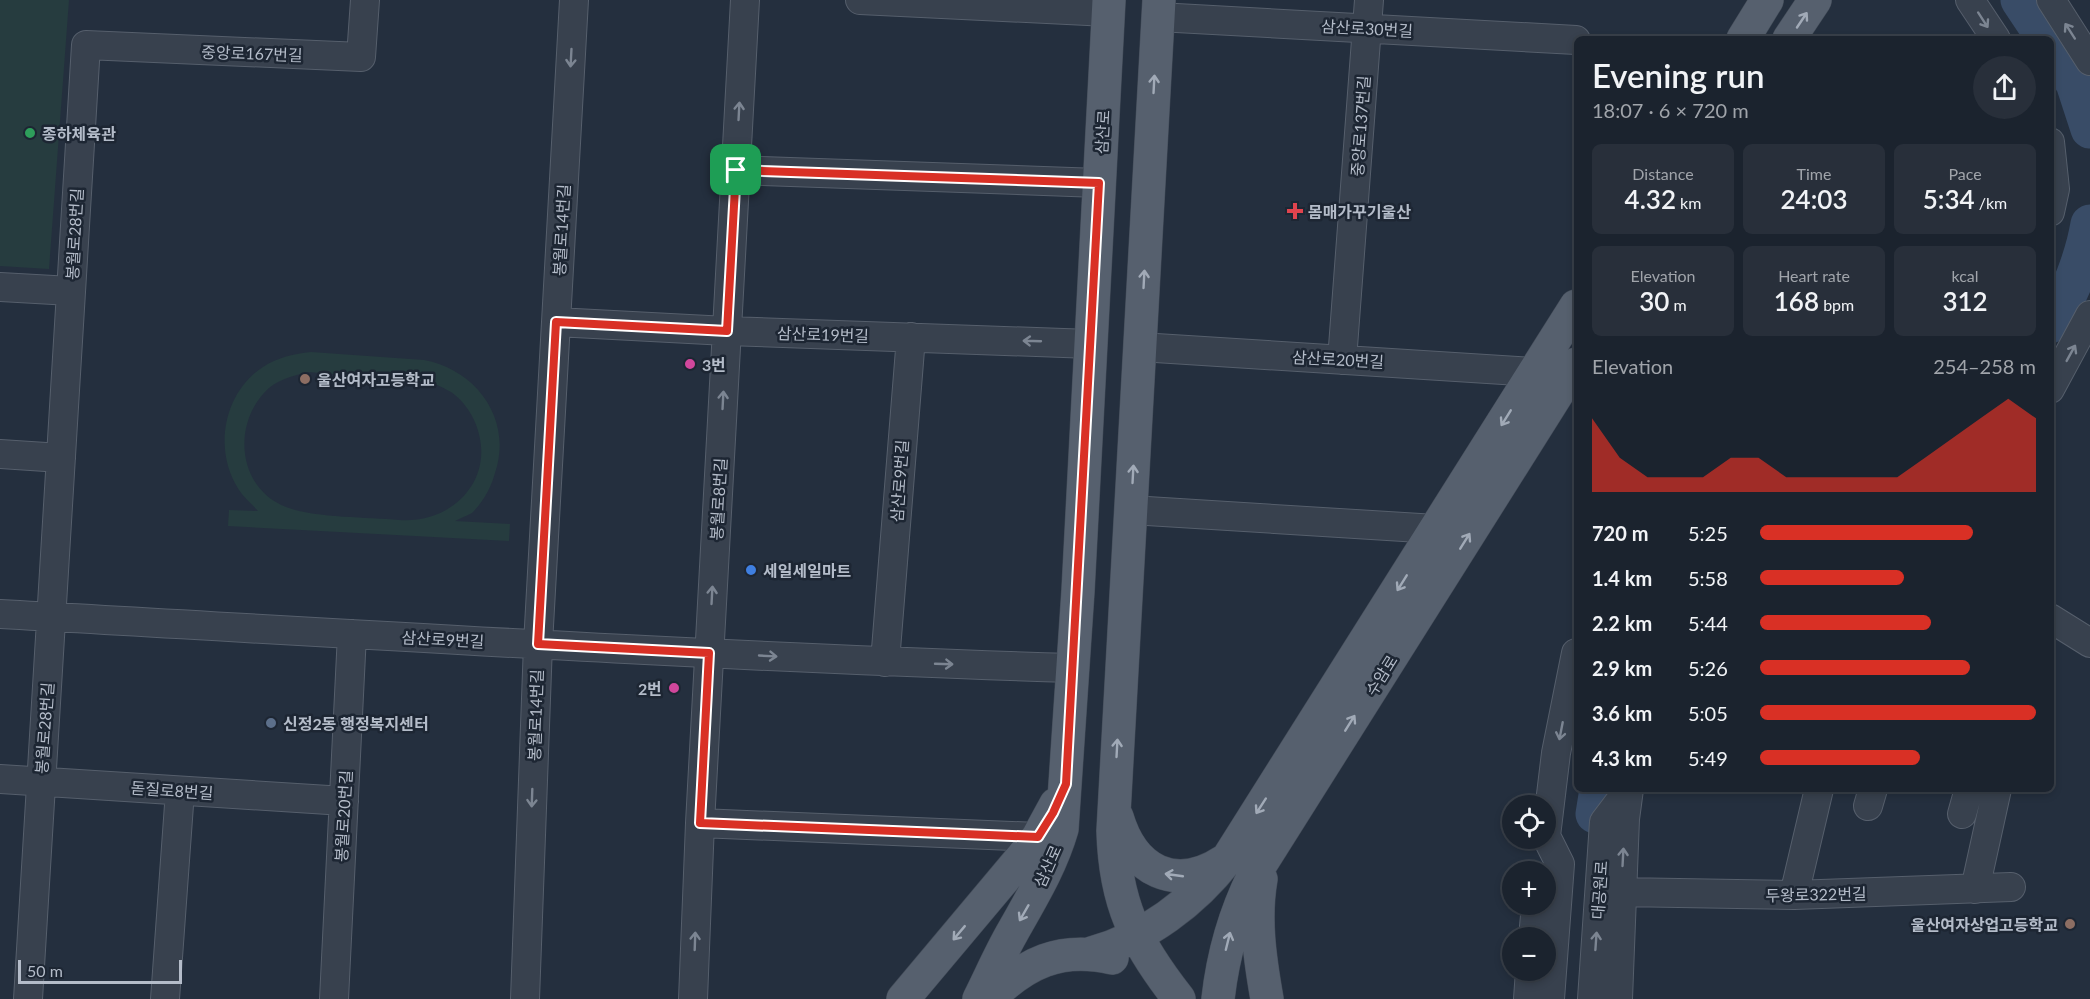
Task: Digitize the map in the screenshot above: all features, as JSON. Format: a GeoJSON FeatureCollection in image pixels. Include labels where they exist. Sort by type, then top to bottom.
{"type":"FeatureCollection","features":[{"type":"Feature","properties":{"kind":"main road"},"geometry":{"type":"LineString","coordinates":[[1745,36],[1767,0]]}},
{"type":"Feature","properties":{"kind":"main road"},"geometry":{"type":"LineString","coordinates":[[1791,36],[1815,0]]}},
{"type":"Feature","properties":{"kind":"main road","name":"삼산로"},"geometry":{"type":"LineString","coordinates":[[981,998],[1056,852],[1062,829],[1073,668],[1109,6]]}},
{"type":"Feature","properties":{"kind":"main road"},"geometry":{"type":"LineString","coordinates":[[1158,8],[1114,807],[1114,855],[1121,896],[1136,935],[1155,967],[1179,999]]}},
{"type":"Feature","properties":{"kind":"main road","name":"수암로"},"geometry":{"type":"LineString","coordinates":[[1092,953],[1136,935],[1173,913],[1198,892],[1228,858],[1535,372],[1574,314]]}},
{"type":"Feature","properties":{"kind":"main road","name":"수암로"},"geometry":{"type":"LineString","coordinates":[[1218,999],[1233,921],[1254,875],[1574,367]]}},
{"type":"Feature","properties":{"kind":"main road"},"geometry":{"type":"LineString","coordinates":[[903,999],[1038,837],[1053,813],[1066,784]]}},
{"type":"Feature","properties":{"kind":"main road"},"geometry":{"type":"LineString","coordinates":[[1114,807],[1121,831],[1131,849],[1141,861],[1154,870],[1170,876],[1197,874],[1211,869],[1228,858]]}},
{"type":"Feature","properties":{"kind":"main road"},"geometry":{"type":"LineString","coordinates":[[1267,999],[1259,946],[1257,912],[1258,893],[1268,853]]}},
{"type":"Feature","properties":{"kind":"main road"},"geometry":{"type":"LineString","coordinates":[[981,998],[1025,969],[1051,957],[1092,953],[1120,959],[1144,970],[1162,982],[1179,999]]}},
{"type":"Feature","properties":{"kind":"street","name":"중앙로167번길"},"geometry":{"type":"LineString","coordinates":[[86,45],[361,57],[365,0]]}},
{"type":"Feature","properties":{"kind":"street","name":"봉월로14번길"},"geometry":{"type":"LineString","coordinates":[[525,999],[538,644],[574,0]]}},
{"type":"Feature","properties":{"kind":"street","name":"봉월로8번길"},"geometry":{"type":"LineString","coordinates":[[693,999],[700,823],[745,0]]}},
{"type":"Feature","properties":{"kind":"street"},"geometry":{"type":"LineString","coordinates":[[860,0],[1109,6]]}},
{"type":"Feature","properties":{"kind":"street","name":"중앙로137번길"},"geometry":{"type":"LineString","coordinates":[[1342,360],[1368,0]]}},
{"type":"Feature","properties":{"kind":"street"},"geometry":{"type":"LineString","coordinates":[[1970,0],[1994,36]]}},
{"type":"Feature","properties":{"kind":"street"},"geometry":{"type":"LineString","coordinates":[[2051,0],[2090,61]]}},
{"type":"Feature","properties":{"kind":"street","name":"삼산로30번길"},"geometry":{"type":"LineString","coordinates":[[1158,8],[1367,28],[1574,40]]}},
{"type":"Feature","properties":{"kind":"street","name":"봉월로28번길"},"geometry":{"type":"LineString","coordinates":[[28,999],[86,45]]}},
{"type":"Feature","properties":{"kind":"street"},"geometry":{"type":"LineString","coordinates":[[736,170],[1099,183]]}},
{"type":"Feature","properties":{"kind":"street"},"geometry":{"type":"LineString","coordinates":[[0,287],[71,291]]}},
{"type":"Feature","properties":{"kind":"street"},"geometry":{"type":"LineString","coordinates":[[2054,382],[2090,315]]}},
{"type":"Feature","properties":{"kind":"street","name":"삼산로19번길"},"geometry":{"type":"LineString","coordinates":[[556,322],[727,331],[1091,344]]}},
{"type":"Feature","properties":{"kind":"street","name":"삼산로9번길"},"geometry":{"type":"LineString","coordinates":[[885,662],[910,337]]}},
{"type":"Feature","properties":{"kind":"street","name":"삼산로20번길"},"geometry":{"type":"LineString","coordinates":[[1140,347],[1535,372]]}},
{"type":"Feature","properties":{"kind":"street"},"geometry":{"type":"LineString","coordinates":[[0,454],[61,458]]}},
{"type":"Feature","properties":{"kind":"street"},"geometry":{"type":"LineString","coordinates":[[1131,510],[1436,530]]}},
{"type":"Feature","properties":{"kind":"street","name":"삼산로9번길"},"geometry":{"type":"LineString","coordinates":[[0,614],[885,662],[1073,668]]}},
{"type":"Feature","properties":{"kind":"street"},"geometry":{"type":"LineString","coordinates":[[2054,620],[2090,643]]}},
{"type":"Feature","properties":{"kind":"street","name":"봉월로20번길"},"geometry":{"type":"LineString","coordinates":[[334,999],[352,634]]}},
{"type":"Feature","properties":{"kind":"street"},"geometry":{"type":"LineString","coordinates":[[1551,795],[1556,753],[1574,663]]}},
{"type":"Feature","properties":{"kind":"street","name":"돋질로8번길"},"geometry":{"type":"LineString","coordinates":[[0,779],[344,801]]}},
{"type":"Feature","properties":{"kind":"street"},"geometry":{"type":"LineString","coordinates":[[165,999],[180,790]]}},
{"type":"Feature","properties":{"kind":"street"},"geometry":{"type":"LineString","coordinates":[[1618,999],[1610,894],[1629,792]]}},
{"type":"Feature","properties":{"kind":"street"},"geometry":{"type":"LineString","coordinates":[[1794,896],[1818,792]]}},
{"type":"Feature","properties":{"kind":"street"},"geometry":{"type":"LineString","coordinates":[[1975,889],[1996,792]]}},
{"type":"Feature","properties":{"kind":"street"},"geometry":{"type":"LineString","coordinates":[[700,823],[1038,837]]}},
{"type":"Feature","properties":{"kind":"street","name":"두왕로322번길"},"geometry":{"type":"LineString","coordinates":[[1556,903],[1610,894],[1794,896],[2011,887]]}},
{"type":"Feature","properties":{"kind":"street","name":"대공원로"},"geometry":{"type":"LineString","coordinates":[[1592,999],[1610,894]]}},
{"type":"Feature","properties":{"kind":"street"},"geometry":{"type":"LineString","coordinates":[[1547,915],[1551,999]]}},
{"type":"Feature","properties":{"kind":"street"},"geometry":{"type":"LineString","coordinates":[[1528,999],[1529,981]]}},
{"type":"Feature","properties":{"kind":"green space","name":"종하체육관"},"geometry":{"type":"Polygon","coordinates":[[[0,0],[69,0],[49,269],[0,266],[0,0]]]}},
{"type":"Feature","properties":{"kind":"green space"},"geometry":{"type":"Polygon","coordinates":[[[311,352],[424,360],[460,374],[475,386],[486,400],[494,417],[499,434],[499,453],[493,479],[483,499],[472,513],[455,521],[510,524],[509,541],[228,526],[229,510],[258,511],[239,490],[226,458],[226,424],[231,407],[249,378],[263,367],[280,358],[311,352]],[[308,372],[273,385],[254,407],[247,423],[245,456],[258,487],[270,498],[298,511],[399,520],[420,519],[438,514],[454,505],[467,492],[476,477],[481,459],[480,440],[472,416],[455,395],[436,384],[422,381],[308,372]]]}},
{"type":"Feature","properties":{"kind":"waterway"},"geometry":{"type":"LineString","coordinates":[[2020,0],[2044,36]]}},
{"type":"Feature","properties":{"kind":"waterway"},"geometry":{"type":"LineString","coordinates":[[2054,51],[2075,83],[2090,129]]}},
{"type":"Feature","properties":{"kind":"waterway"},"geometry":{"type":"LineString","coordinates":[[2054,318],[2075,276],[2090,224]]}},
{"type":"Feature","properties":{"kind":"waterway"},"geometry":{"type":"LineString","coordinates":[[1595,814],[1599,792]]}},
{"type":"Feature","properties":{"kind":"place","name":"종하체육관"},"geometry":{"type":"Point","coordinates":[30,133]}},
{"type":"Feature","properties":{"kind":"place","name":"몸매가꾸기울산"},"geometry":{"type":"Point","coordinates":[1295,211]}},
{"type":"Feature","properties":{"kind":"place","name":"3번"},"geometry":{"type":"Point","coordinates":[690,364]}},
{"type":"Feature","properties":{"kind":"place","name":"울산여자고등학교"},"geometry":{"type":"Point","coordinates":[305,379]}},
{"type":"Feature","properties":{"kind":"place","name":"세일세일마트"},"geometry":{"type":"Point","coordinates":[751,570]}},
{"type":"Feature","properties":{"kind":"place","name":"2번"},"geometry":{"type":"Point","coordinates":[674,688]}},
{"type":"Feature","properties":{"kind":"place","name":"신정2동 행정복지센터"},"geometry":{"type":"Point","coordinates":[271,723]}},
{"type":"Feature","properties":{"kind":"place","name":"울산여자상업고등학교"},"geometry":{"type":"Point","coordinates":[2070,924]}},
{"type":"Feature","properties":{"kind":"route"},"geometry":{"type":"LineString","coordinates":[[736,170],[1099,183],[1066,784],[1053,813],[1038,837],[700,823],[709,653],[538,644],[556,322],[727,331],[736,170]]}}]}
